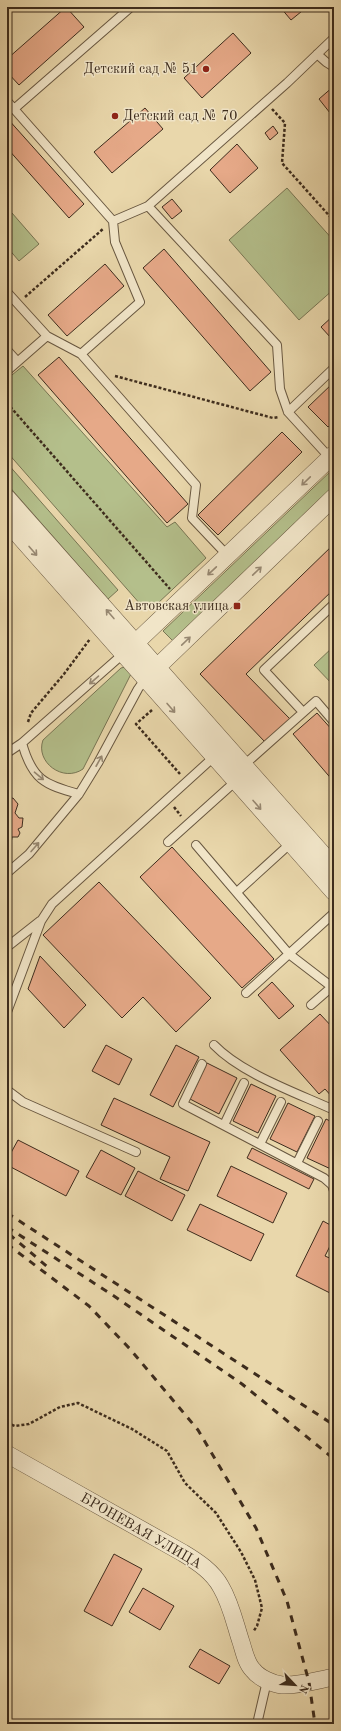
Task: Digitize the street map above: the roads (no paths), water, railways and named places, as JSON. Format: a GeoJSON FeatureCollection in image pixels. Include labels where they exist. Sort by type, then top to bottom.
{"type":"FeatureCollection","features":[{"type":"Feature","properties":{"kind":"street"},"geometry":{"type":"LineString","coordinates":[[130,648],[332,456]]}},
{"type":"Feature","properties":{"kind":"street"},"geometry":{"type":"LineString","coordinates":[[7,498],[151,673],[297,838],[334,892]]}},
{"type":"Feature","properties":{"kind":"street"},"geometry":{"type":"LineString","coordinates":[[151,673],[334,499]]}},
{"type":"Feature","properties":{"kind":"street"},"geometry":{"type":"LineString","coordinates":[[7,522],[130,648]]}},
{"type":"Feature","properties":{"kind":"street"},"geometry":{"type":"LineString","coordinates":[[297,838],[334,867]]}},
{"type":"Feature","properties":{"kind":"street","name":"БРОНЕВАЯ УЛИЦА"},"geometry":{"type":"LineString","coordinates":[[7,1454],[200,1564],[221,1586],[228,1601],[246,1658],[253,1671],[267,1681],[282,1685],[334,1677]]}},
{"type":"Feature","properties":{"kind":"lane"},"geometry":{"type":"LineString","coordinates":[[14,109],[131,7]]}},
{"type":"Feature","properties":{"kind":"lane"},"geometry":{"type":"LineString","coordinates":[[113,221],[148,206],[287,83],[334,38]]}},
{"type":"Feature","properties":{"kind":"lane"},"geometry":{"type":"LineString","coordinates":[[317,54],[326,62],[334,66]]}},
{"type":"Feature","properties":{"kind":"lane"},"geometry":{"type":"LineString","coordinates":[[7,100],[113,221],[115,242],[140,302],[81,354]]}},
{"type":"Feature","properties":{"kind":"lane"},"geometry":{"type":"LineString","coordinates":[[148,206],[277,345],[280,389],[288,412],[332,456]]}},
{"type":"Feature","properties":{"kind":"lane"},"geometry":{"type":"LineString","coordinates":[[7,292],[47,336],[81,354],[196,485],[192,518],[228,556]]}},
{"type":"Feature","properties":{"kind":"lane"},"geometry":{"type":"LineString","coordinates":[[8,370],[47,336]]}},
{"type":"Feature","properties":{"kind":"lane"},"geometry":{"type":"LineString","coordinates":[[7,350],[17,362]]}},
{"type":"Feature","properties":{"kind":"lane"},"geometry":{"type":"LineString","coordinates":[[288,412],[334,368]]}},
{"type":"Feature","properties":{"kind":"lane"},"geometry":{"type":"LineString","coordinates":[[303,712],[264,670],[334,604]]}},
{"type":"Feature","properties":{"kind":"lane"},"geometry":{"type":"LineString","coordinates":[[7,753],[22,743],[130,648]]}},
{"type":"Feature","properties":{"kind":"lane"},"geometry":{"type":"LineString","coordinates":[[7,873],[29,854],[79,794],[98,763],[138,689],[151,673]]}},
{"type":"Feature","properties":{"kind":"lane"},"geometry":{"type":"LineString","coordinates":[[168,842],[316,701],[334,722]]}},
{"type":"Feature","properties":{"kind":"lane"},"geometry":{"type":"LineString","coordinates":[[22,743],[27,762],[38,777],[57,788],[79,794]]}},
{"type":"Feature","properties":{"kind":"lane"},"geometry":{"type":"LineString","coordinates":[[7,1012],[40,921],[52,904],[220,751]]}},
{"type":"Feature","properties":{"kind":"lane"},"geometry":{"type":"LineString","coordinates":[[237,892],[297,838]]}},
{"type":"Feature","properties":{"kind":"lane"},"geometry":{"type":"LineString","coordinates":[[196,845],[289,954],[333,986],[312,1005]]}},
{"type":"Feature","properties":{"kind":"lane"},"geometry":{"type":"LineString","coordinates":[[246,993],[334,913]]}},
{"type":"Feature","properties":{"kind":"lane"},"geometry":{"type":"LineString","coordinates":[[7,947],[40,921]]}},
{"type":"Feature","properties":{"kind":"lane"},"geometry":{"type":"LineString","coordinates":[[214,1045],[226,1057],[248,1070],[334,1110]]}},
{"type":"Feature","properties":{"kind":"lane"},"geometry":{"type":"LineString","coordinates":[[202,1064],[183,1104],[297,1163],[324,1178],[333,1186]]}},
{"type":"Feature","properties":{"kind":"lane"},"geometry":{"type":"LineString","coordinates":[[224,1125],[244,1083]]}},
{"type":"Feature","properties":{"kind":"lane"},"geometry":{"type":"LineString","coordinates":[[7,1090],[24,1102],[136,1152]]}},
{"type":"Feature","properties":{"kind":"lane"},"geometry":{"type":"LineString","coordinates":[[260,1144],[281,1102]]}},
{"type":"Feature","properties":{"kind":"lane"},"geometry":{"type":"LineString","coordinates":[[297,1163],[318,1121]]}},
{"type":"Feature","properties":{"kind":"lane"},"geometry":{"type":"LineString","coordinates":[[257,1724],[267,1681]]}},
{"type":"Feature","properties":{"kind":"railway"},"geometry":{"type":"LineString","coordinates":[[7,1213],[334,1425]]}},
{"type":"Feature","properties":{"kind":"railway"},"geometry":{"type":"LineString","coordinates":[[7,1227],[114,1296],[242,1384],[334,1459]]}},
{"type":"Feature","properties":{"kind":"railway"},"geometry":{"type":"LineString","coordinates":[[9,1234],[50,1269]]}},
{"type":"Feature","properties":{"kind":"railway"},"geometry":{"type":"LineString","coordinates":[[7,1244],[89,1306],[130,1349],[198,1430],[256,1528],[287,1601],[309,1682],[315,1724]]}},
{"type":"Feature","properties":{"kind":"place","name":"Детский сад № 51"},"geometry":{"type":"Point","coordinates":[206,69]}},
{"type":"Feature","properties":{"kind":"place","name":"Детский сад № 70"},"geometry":{"type":"Point","coordinates":[115,116]}},
{"type":"Feature","properties":{"kind":"place","name":"Автовская улица"},"geometry":{"type":"Point","coordinates":[237,606]}}]}
